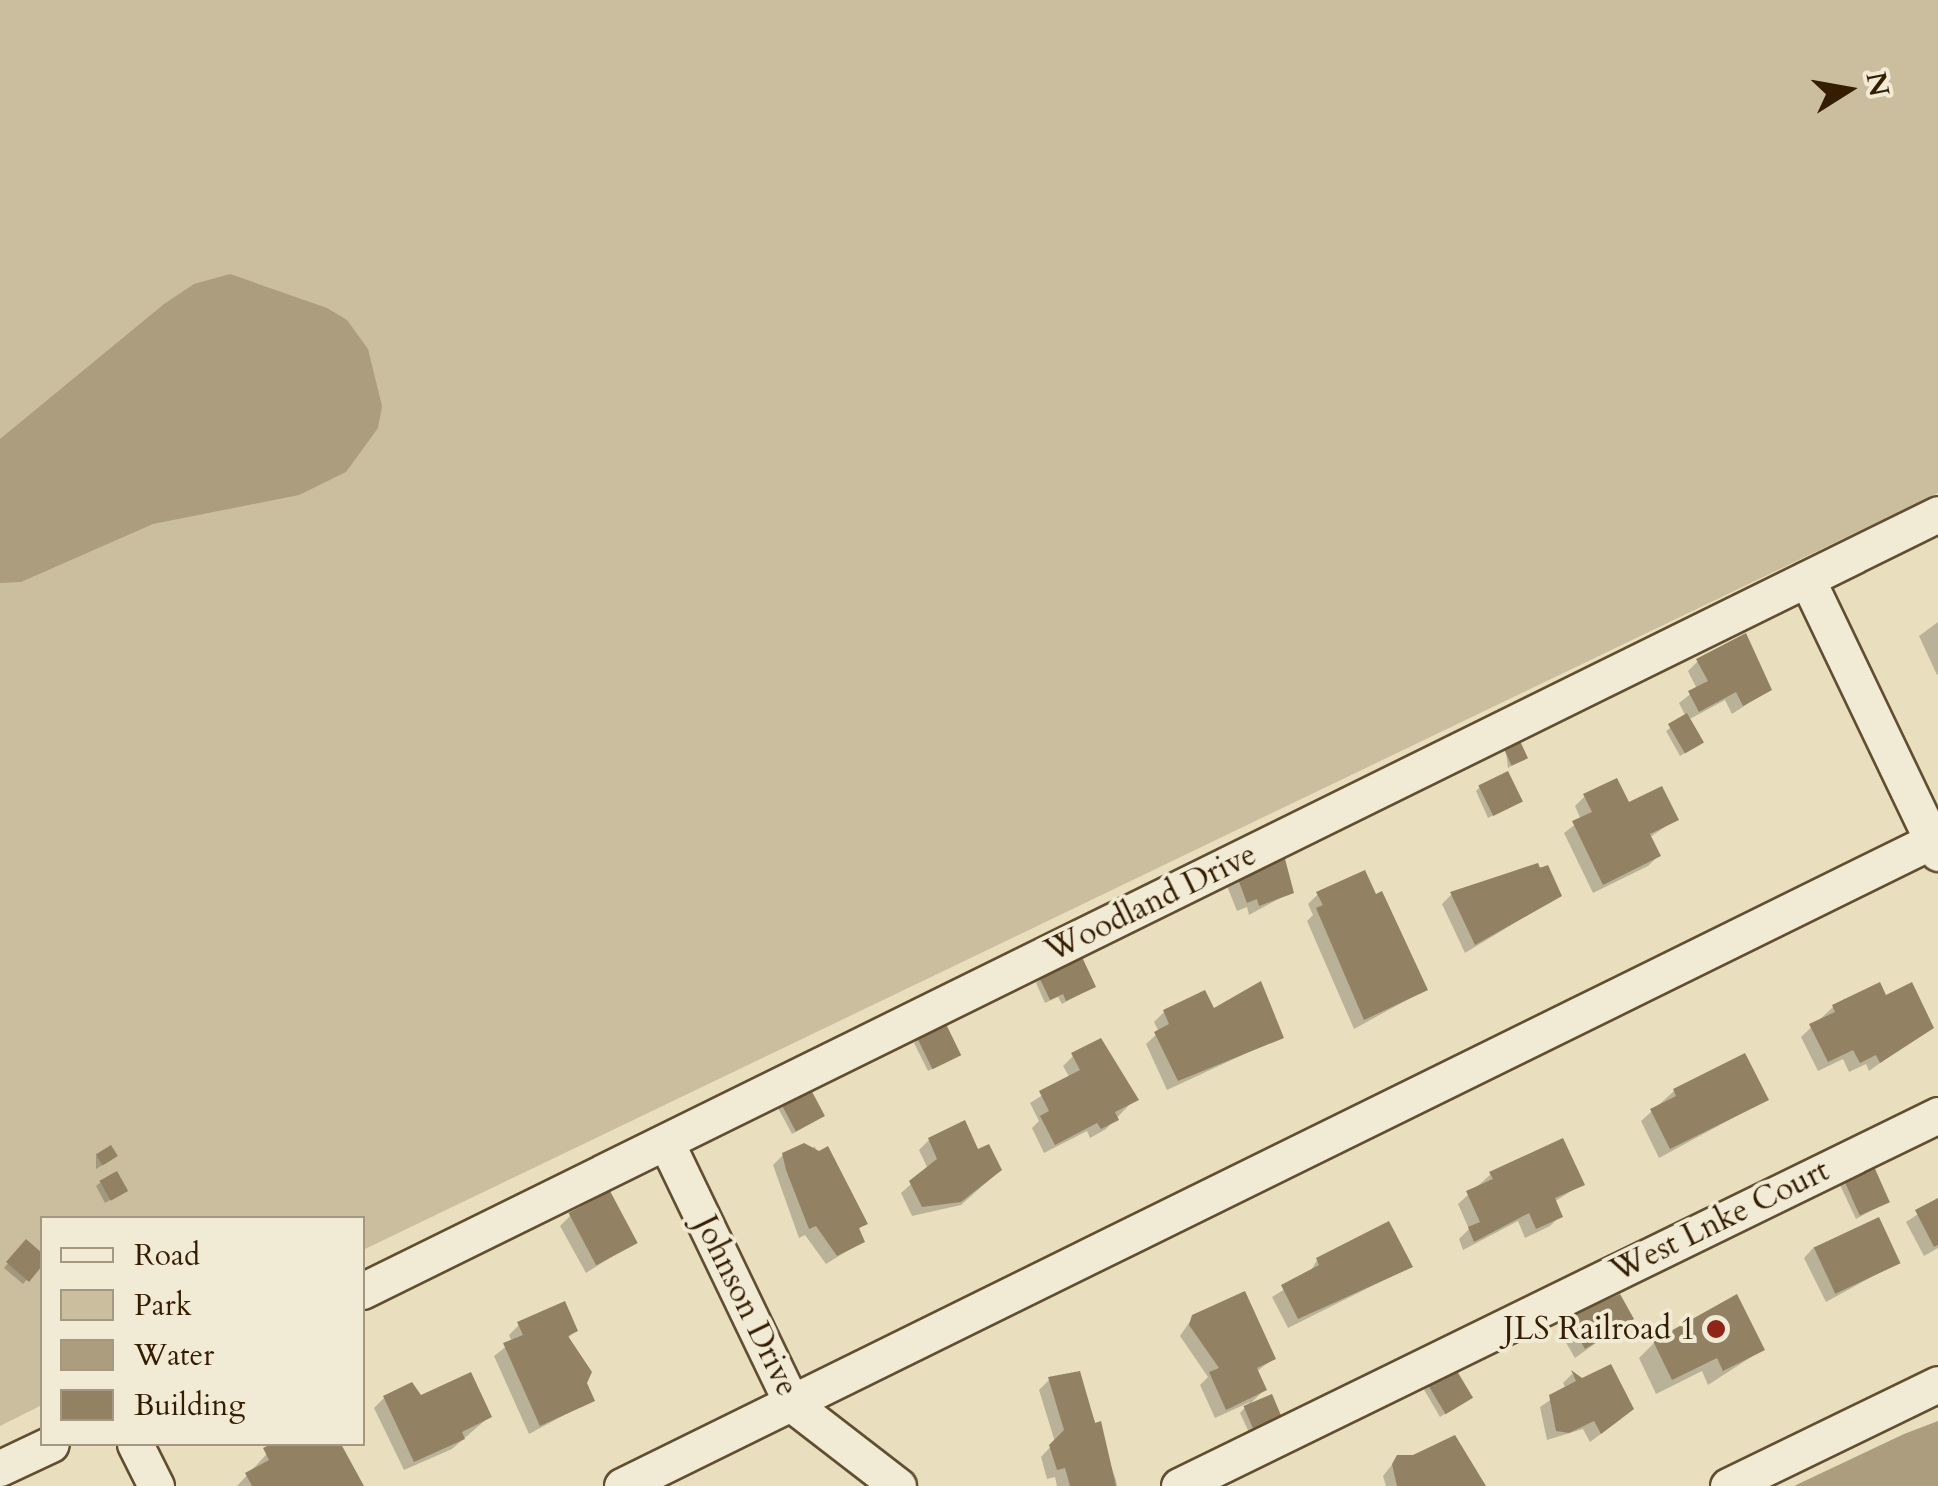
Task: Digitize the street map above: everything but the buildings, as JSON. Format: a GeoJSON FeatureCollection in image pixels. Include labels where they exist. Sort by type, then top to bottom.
{"type":"FeatureCollection","features":[{"type":"Feature","properties":{"kind":"street","name":"Woodland Drive"},"geometry":{"type":"LineString","coordinates":[[365,1289],[1938,514]]}},
{"type":"Feature","properties":{"kind":"street"},"geometry":{"type":"LineString","coordinates":[[622,1486],[1936,844],[1807,579]]}},
{"type":"Feature","properties":{"kind":"street","name":"West Lnke Court"},"geometry":{"type":"LineString","coordinates":[[1180,1486],[1938,1115]]}},
{"type":"Feature","properties":{"kind":"street","name":"Johnson Drive"},"geometry":{"type":"LineString","coordinates":[[666,1142],[792,1404],[898,1486]]}},
{"type":"Feature","properties":{"kind":"street"},"geometry":{"type":"LineString","coordinates":[[1728,1486],[1938,1384]]}},
{"type":"Feature","properties":{"kind":"street"},"geometry":{"type":"LineString","coordinates":[[0,1468],[47,1446]]}},
{"type":"Feature","properties":{"kind":"street"},"geometry":{"type":"LineString","coordinates":[[136,1446],[156,1486]]}},
{"type":"Feature","properties":{"kind":"green space"},"geometry":{"type":"Polygon","coordinates":[[[0,0],[1938,0],[1938,493],[365,1249],[365,1216],[40,1216],[40,1406],[0,1426],[0,0]]]}},
{"type":"Feature","properties":{"kind":"water"},"geometry":{"type":"Polygon","coordinates":[[[230,274],[327,308],[347,320],[368,349],[382,406],[378,428],[346,472],[299,495],[153,524],[21,582],[0,583],[0,439],[164,304],[194,284],[230,274]]]}},
{"type":"Feature","properties":{"kind":"water"},"geometry":{"type":"Polygon","coordinates":[[[1938,1421],[1938,1486],[1794,1486],[1904,1434],[1938,1421]]]}},
{"type":"Feature","properties":{"kind":"place","name":"JLS Railroad 1"},"geometry":{"type":"Point","coordinates":[1716,1329]}}]}
